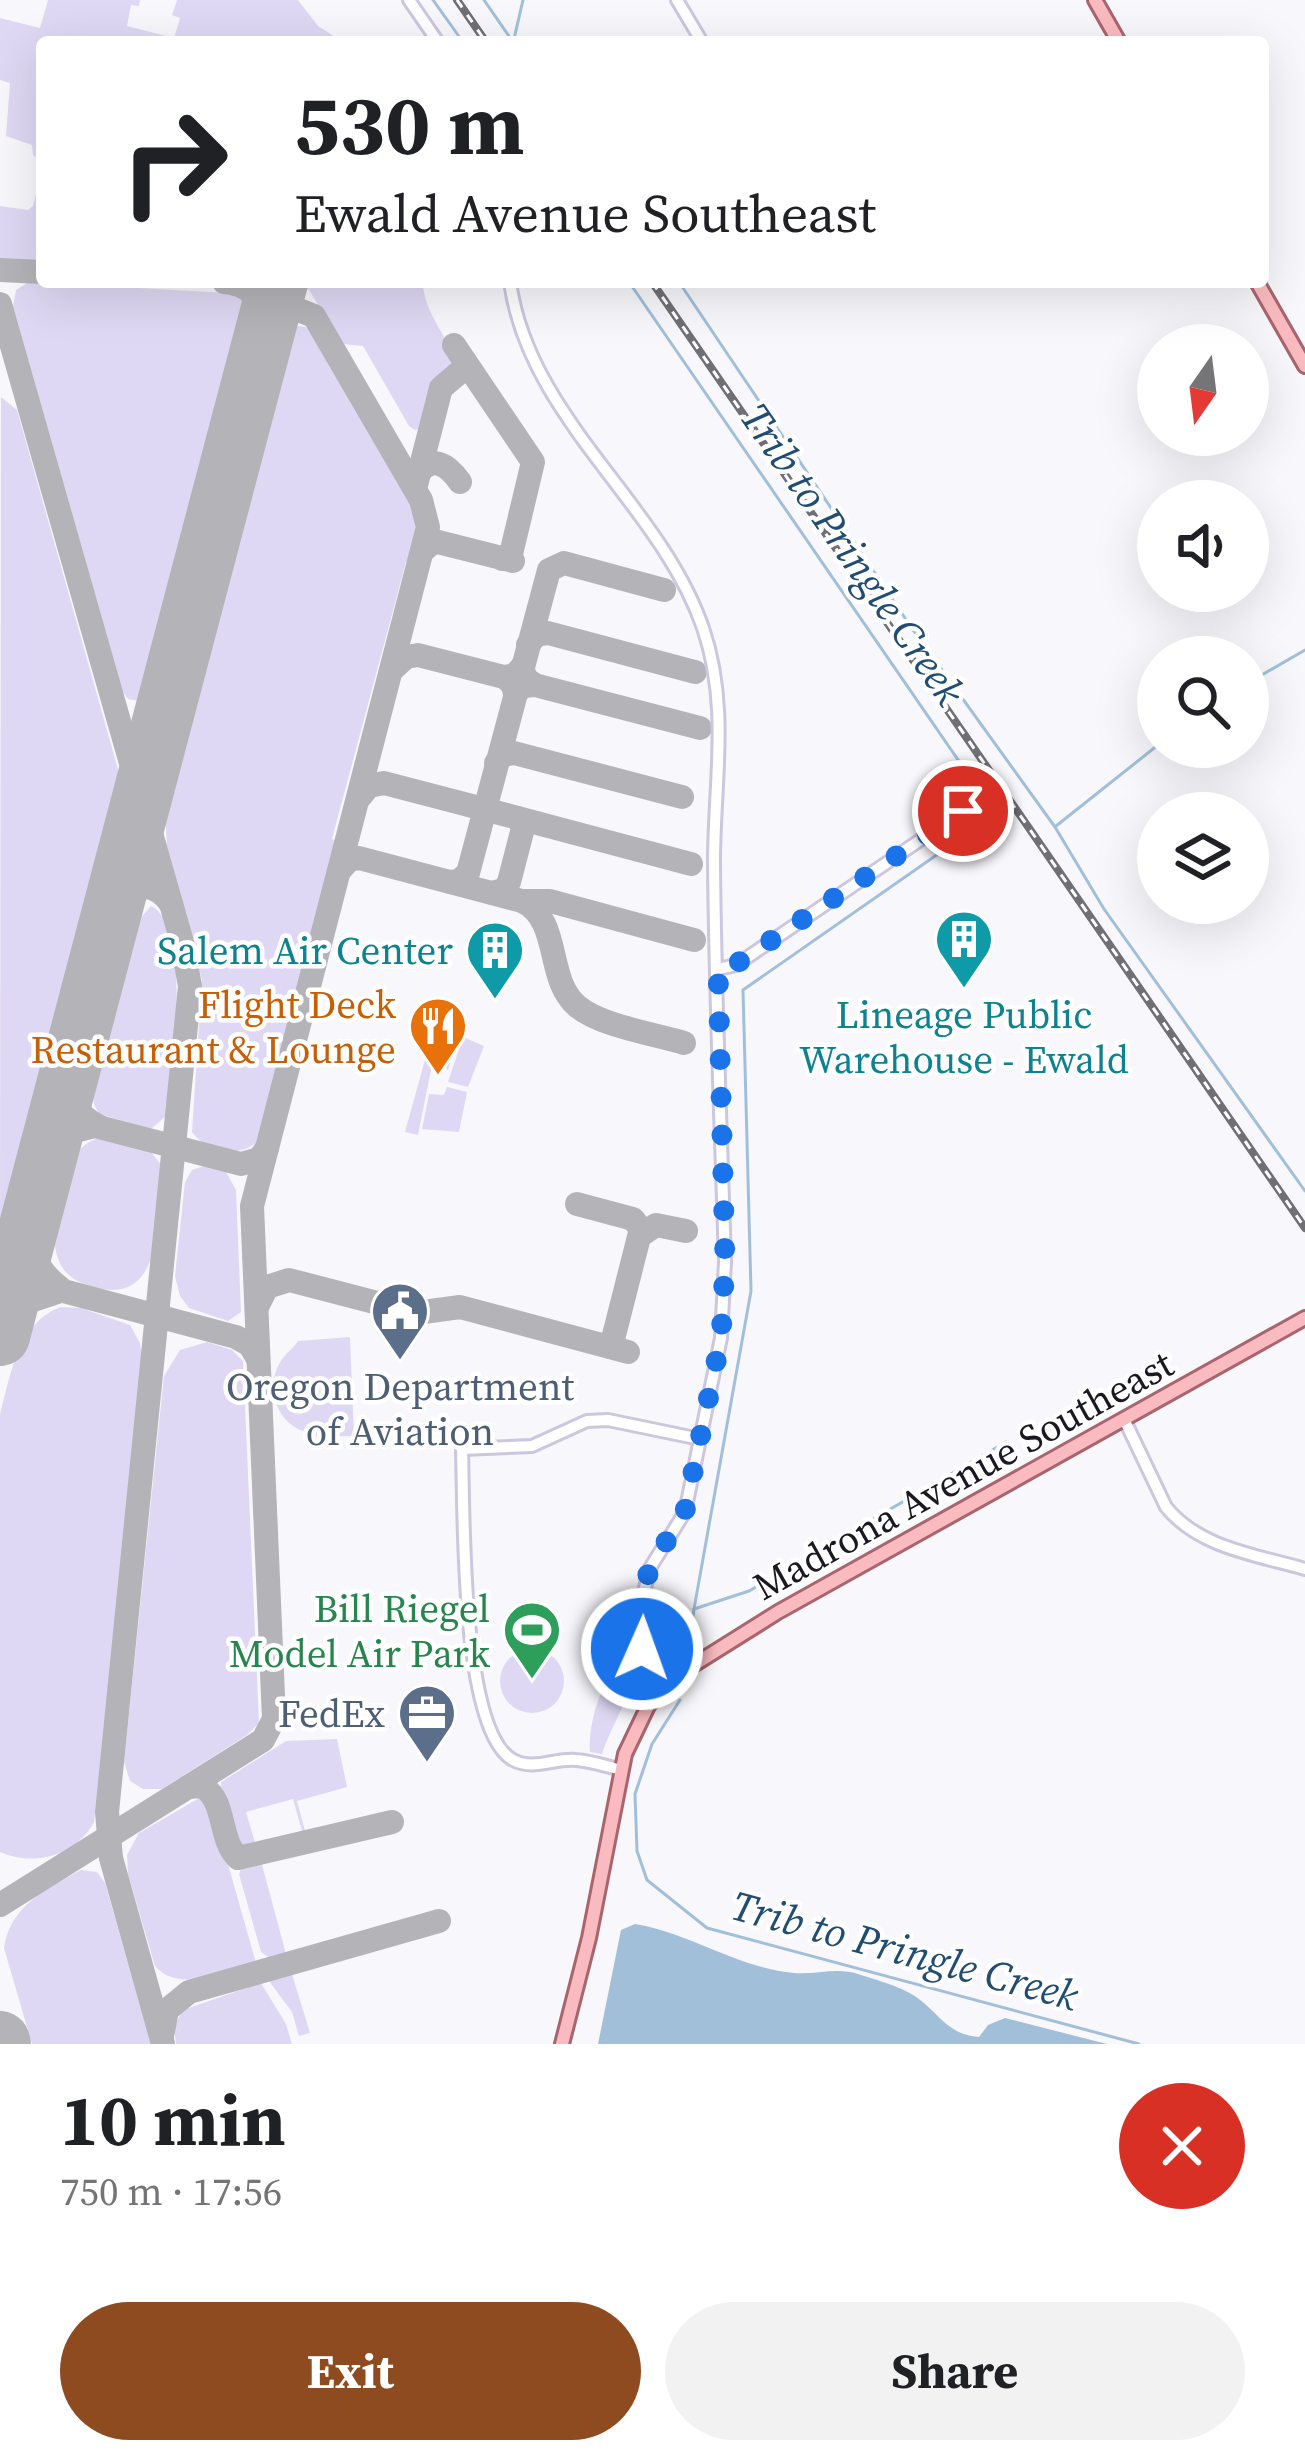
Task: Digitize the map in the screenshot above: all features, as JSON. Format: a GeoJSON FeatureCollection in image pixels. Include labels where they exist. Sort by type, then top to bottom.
{"type":"FeatureCollection","features":[{"type":"Feature","properties":{"kind":"main road"},"geometry":{"type":"LineString","coordinates":[[1095,0],[1116,36]]}},
{"type":"Feature","properties":{"kind":"main road"},"geometry":{"type":"LineString","coordinates":[[1260,288],[1305,366]]}},
{"type":"Feature","properties":{"kind":"main road","name":"Madrona Avenue Southeast"},"geometry":{"type":"LineString","coordinates":[[652,1700],[682,1670],[778,1612],[1305,1318]]}},
{"type":"Feature","properties":{"kind":"main road"},"geometry":{"type":"LineString","coordinates":[[562,2044],[589,1939],[621,1770],[632,1736],[652,1700]]}},
{"type":"Feature","properties":{"kind":"street"},"geometry":{"type":"LineString","coordinates":[[409,0],[434,36]]}},
{"type":"Feature","properties":{"kind":"street"},"geometry":{"type":"LineString","coordinates":[[677,0],[698,36]]}},
{"type":"Feature","properties":{"kind":"street"},"geometry":{"type":"LineString","coordinates":[[512,288],[526,343],[545,382],[678,576],[706,638],[721,716],[714,860],[723,1315],[685,1511],[650,1568],[638,1611],[652,1700]]}},
{"type":"Feature","properties":{"kind":"street"},"geometry":{"type":"LineString","coordinates":[[718,969],[736,964],[963,811]]}},
{"type":"Feature","properties":{"kind":"street"},"geometry":{"type":"LineString","coordinates":[[1124,1419],[1176,1519],[1216,1544],[1305,1569]]}},
{"type":"Feature","properties":{"kind":"street"},"geometry":{"type":"LineString","coordinates":[[621,1770],[570,1760],[520,1763],[502,1751],[490,1732],[479,1701],[465,1586],[462,1450],[532,1446],[587,1421],[608,1420],[700,1439]]}},
{"type":"Feature","properties":{"kind":"street"},"geometry":{"type":"LineString","coordinates":[[644,1592],[651,1633],[682,1670]]}},
{"type":"Feature","properties":{"kind":"shaded area"},"geometry":{"type":"Polygon","coordinates":[[[48,0],[140,0],[139,6],[131,5],[127,26],[166,36],[36,36],[36,158],[32,145],[6,136],[10,83],[0,80],[0,18],[40,28],[48,0]]]}},
{"type":"Feature","properties":{"kind":"shaded area"},"geometry":{"type":"Polygon","coordinates":[[[177,0],[298,0],[318,26],[334,36],[175,36],[180,18],[172,15],[177,0]]]}},
{"type":"Feature","properties":{"kind":"shaded area"},"geometry":{"type":"Polygon","coordinates":[[[36,194],[36,263],[0,260],[0,206],[28,210],[36,194]]]}},
{"type":"Feature","properties":{"kind":"shaded area"},"geometry":{"type":"Polygon","coordinates":[[[29,282],[36,282],[36,288],[228,293],[243,299],[247,308],[149,693],[139,701],[128,699],[123,692],[13,306],[16,290],[29,282]]]}},
{"type":"Feature","properties":{"kind":"shaded area"},"geometry":{"type":"Polygon","coordinates":[[[302,288],[424,288],[457,364],[437,385],[423,428],[409,426],[363,346],[343,344],[309,290],[302,288]]]}},
{"type":"Feature","properties":{"kind":"shaded area"},"geometry":{"type":"Polygon","coordinates":[[[298,326],[313,334],[418,521],[257,1142],[241,1150],[222,1151],[192,1132],[202,980],[167,846],[164,792],[284,338],[298,326]]]}},
{"type":"Feature","properties":{"kind":"shaded area"},"geometry":{"type":"Polygon","coordinates":[[[1,397],[17,410],[121,780],[121,798],[13,1206],[0,1224],[1,397]]]}},
{"type":"Feature","properties":{"kind":"shaded area"},"geometry":{"type":"Polygon","coordinates":[[[151,906],[164,919],[172,941],[177,1003],[167,1115],[151,1129],[99,1114],[90,1073],[128,932],[151,906]]]}},
{"type":"Feature","properties":{"kind":"shaded area"},"geometry":{"type":"Polygon","coordinates":[[[463,1037],[484,1046],[468,1087],[448,1082],[463,1037]]]}},
{"type":"Feature","properties":{"kind":"shaded area"},"geometry":{"type":"Polygon","coordinates":[[[426,1056],[450,1063],[448,1070],[438,1061],[432,1065],[418,1135],[405,1132],[426,1056]]]}},
{"type":"Feature","properties":{"kind":"shaded area"},"geometry":{"type":"Polygon","coordinates":[[[447,1087],[467,1092],[459,1132],[422,1129],[429,1094],[444,1095],[447,1087]]]}},
{"type":"Feature","properties":{"kind":"shaded area"},"geometry":{"type":"Polygon","coordinates":[[[100,1138],[151,1152],[162,1166],[155,1247],[138,1280],[123,1289],[80,1282],[62,1267],[56,1252],[54,1214],[64,1174],[85,1144],[100,1138]]]}},
{"type":"Feature","properties":{"kind":"shaded area"},"geometry":{"type":"Polygon","coordinates":[[[204,1166],[226,1172],[236,1190],[241,1312],[228,1321],[189,1308],[175,1276],[185,1182],[192,1170],[204,1166]]]}},
{"type":"Feature","properties":{"kind":"shaded area"},"geometry":{"type":"Polygon","coordinates":[[[61,1307],[81,1308],[130,1325],[140,1343],[142,1360],[94,1822],[65,1850],[26,1858],[0,1852],[0,1415],[25,1338],[46,1314],[61,1307]]]}},
{"type":"Feature","properties":{"kind":"shaded area"},"geometry":{"type":"Polygon","coordinates":[[[350,1337],[354,1436],[305,1437],[277,1405],[273,1385],[279,1364],[298,1341],[350,1337]]]}},
{"type":"Feature","properties":{"kind":"shaded area"},"geometry":{"type":"Polygon","coordinates":[[[207,1342],[232,1350],[243,1361],[259,1723],[162,1789],[143,1789],[130,1781],[124,1762],[164,1376],[180,1350],[207,1342]]]}},
{"type":"Feature","properties":{"kind":"shaded area","name":"Bill Riegel Model Air Park"},"geometry":{"type":"Polygon","coordinates":[[[532,1649],[554,1659],[564,1681],[554,1703],[532,1713],[510,1703],[500,1681],[510,1659],[532,1649]]]}},
{"type":"Feature","properties":{"kind":"shaded area"},"geometry":{"type":"Polygon","coordinates":[[[622,1660],[631,1665],[625,1699],[602,1754],[590,1752],[597,1703],[622,1660]]]}},
{"type":"Feature","properties":{"kind":"shaded area"},"geometry":{"type":"Polygon","coordinates":[[[337,1739],[347,1787],[297,1801],[306,1834],[293,1799],[246,1812],[257,1849],[237,1850],[221,1782],[286,1741],[337,1739]]]}},
{"type":"Feature","properties":{"kind":"shaded area"},"geometry":{"type":"Polygon","coordinates":[[[201,1797],[211,1804],[256,1963],[203,1978],[177,1978],[155,1966],[128,1874],[127,1855],[139,1833],[201,1797]]]}},
{"type":"Feature","properties":{"kind":"shaded area"},"geometry":{"type":"Polygon","coordinates":[[[261,1861],[286,1954],[271,1959],[261,1952],[239,1874],[243,1865],[261,1861]]]}},
{"type":"Feature","properties":{"kind":"shaded area"},"geometry":{"type":"Polygon","coordinates":[[[81,1870],[97,1872],[105,1883],[151,2044],[32,2044],[4,1948],[8,1933],[32,1900],[81,1870]]]}},
{"type":"Feature","properties":{"kind":"shaded area"},"geometry":{"type":"Polygon","coordinates":[[[292,1974],[310,2033],[299,2036],[292,2012],[269,1981],[292,1974]]]}},
{"type":"Feature","properties":{"kind":"shaded area"},"geometry":{"type":"Polygon","coordinates":[[[261,1983],[286,2024],[292,2044],[176,2044],[174,2026],[183,2010],[261,1983]]]}},
{"type":"Feature","properties":{"kind":"water"},"geometry":{"type":"Polygon","coordinates":[[[635,1924],[773,1970],[842,1971],[881,1981],[913,1995],[952,2028],[969,2035],[979,2037],[988,2025],[1005,2018],[1107,2044],[598,2044],[621,1930],[635,1924]]]}},
{"type":"Feature","properties":{"kind":"waterway","name":"Trib to Pringle Creek"},"geometry":{"type":"LineString","coordinates":[[433,0],[459,36]]}},
{"type":"Feature","properties":{"kind":"waterway","name":"Trib to Pringle Creek"},"geometry":{"type":"LineString","coordinates":[[484,0],[509,36]]}},
{"type":"Feature","properties":{"kind":"waterway"},"geometry":{"type":"LineString","coordinates":[[515,36],[523,0]]}},
{"type":"Feature","properties":{"kind":"waterway","name":"Trib to Pringle Creek"},"geometry":{"type":"LineString","coordinates":[[633,288],[985,799],[983,818],[971,831],[743,990],[751,1291],[694,1609]]}},
{"type":"Feature","properties":{"kind":"waterway","name":"Trib to Pringle Creek"},"geometry":{"type":"LineString","coordinates":[[683,288],[911,627],[1055,827],[1104,909],[1305,1191]]}},
{"type":"Feature","properties":{"kind":"waterway","name":"Trib to Pringle Creek"},"geometry":{"type":"LineString","coordinates":[[1269,671],[1305,650]]}},
{"type":"Feature","properties":{"kind":"waterway","name":"Trib to Pringle Creek"},"geometry":{"type":"LineString","coordinates":[[1056,826],[1137,762]]}},
{"type":"Feature","properties":{"kind":"waterway","name":"Trib to Pringle Creek"},"geometry":{"type":"LineString","coordinates":[[691,1630],[694,1609],[749,1591],[1006,1442]]}},
{"type":"Feature","properties":{"kind":"waterway","name":"Trib to Pringle Creek"},"geometry":{"type":"LineString","coordinates":[[680,1700],[652,1744],[635,1794],[637,1851],[647,1880],[707,1928],[1139,2044]]}},
{"type":"Feature","properties":{"kind":"taxiway"},"geometry":{"type":"LineString","coordinates":[[0,270],[36,272]]}},
{"type":"Feature","properties":{"kind":"taxiway"},"geometry":{"type":"LineString","coordinates":[[0,1905],[263,1740],[274,1719],[252,1206],[428,527],[421,500],[314,316],[291,307],[268,321],[261,305],[244,288]]}},
{"type":"Feature","properties":{"kind":"taxiway"},"geometry":{"type":"LineString","coordinates":[[0,304],[182,942],[190,986],[107,1812],[111,1858],[163,2044]]}},
{"type":"Feature","properties":{"kind":"taxiway"},"geometry":{"type":"LineString","coordinates":[[454,345],[533,462],[511,554],[502,559]]}},
{"type":"Feature","properties":{"kind":"taxiway"},"geometry":{"type":"LineString","coordinates":[[415,489],[441,388],[461,371],[472,372]]}},
{"type":"Feature","properties":{"kind":"taxiway"},"geometry":{"type":"LineString","coordinates":[[417,476],[434,463],[460,482]]}},
{"type":"Feature","properties":{"kind":"taxiway"},"geometry":{"type":"LineString","coordinates":[[425,549],[434,541],[513,561]]}},
{"type":"Feature","properties":{"kind":"taxiway"},"geometry":{"type":"LineString","coordinates":[[450,882],[468,873],[549,570],[564,563],[664,590]]}},
{"type":"Feature","properties":{"kind":"taxiway"},"geometry":{"type":"LineString","coordinates":[[528,645],[536,635],[548,633],[695,672]]}},
{"type":"Feature","properties":{"kind":"taxiway"},"geometry":{"type":"LineString","coordinates":[[393,669],[406,657],[418,655],[515,680]]}},
{"type":"Feature","properties":{"kind":"taxiway"},"geometry":{"type":"LineString","coordinates":[[535,685],[526,679],[522,667],[505,677],[515,694],[523,686],[535,685],[700,728]]}},
{"type":"Feature","properties":{"kind":"taxiway"},"geometry":{"type":"LineString","coordinates":[[496,763],[514,753],[682,797]]}},
{"type":"Feature","properties":{"kind":"taxiway"},"geometry":{"type":"LineString","coordinates":[[360,797],[369,786],[384,783],[518,818],[523,828],[509,882],[504,890],[492,893]]}},
{"type":"Feature","properties":{"kind":"taxiway"},"geometry":{"type":"LineString","coordinates":[[518,818],[691,864]]}},
{"type":"Feature","properties":{"kind":"taxiway"},"geometry":{"type":"LineString","coordinates":[[341,869],[359,858],[522,901],[550,901],[694,940]]}},
{"type":"Feature","properties":{"kind":"taxiway"},"geometry":{"type":"LineString","coordinates":[[111,914],[123,897],[138,888],[155,889],[171,904]]}},
{"type":"Feature","properties":{"kind":"taxiway"},"geometry":{"type":"LineString","coordinates":[[522,901],[543,922],[561,981],[577,1006],[613,1024],[684,1043]]}},
{"type":"Feature","properties":{"kind":"taxiway"},"geometry":{"type":"LineString","coordinates":[[70,1069],[74,1104],[100,1127]]}},
{"type":"Feature","properties":{"kind":"taxiway"},"geometry":{"type":"LineString","coordinates":[[47,1159],[64,1134],[95,1126],[241,1164],[259,1159],[267,1148]]}},
{"type":"Feature","properties":{"kind":"taxiway"},"geometry":{"type":"LineString","coordinates":[[577,1204],[633,1219],[641,1229],[611,1347]]}},
{"type":"Feature","properties":{"kind":"taxiway"},"geometry":{"type":"LineString","coordinates":[[33,1212],[34,1254],[59,1287]]}},
{"type":"Feature","properties":{"kind":"taxiway"},"geometry":{"type":"LineString","coordinates":[[0,1257],[17,1243],[29,1220]]}},
{"type":"Feature","properties":{"kind":"taxiway"},"geometry":{"type":"LineString","coordinates":[[641,1235],[656,1225],[686,1231]]}},
{"type":"Feature","properties":{"kind":"taxiway"},"geometry":{"type":"LineString","coordinates":[[0,1274],[236,1337],[250,1345],[258,1359]]}},
{"type":"Feature","properties":{"kind":"taxiway"},"geometry":{"type":"LineString","coordinates":[[257,1307],[267,1287],[289,1280],[416,1313],[460,1307],[628,1352]]}},
{"type":"Feature","properties":{"kind":"taxiway"},"geometry":{"type":"LineString","coordinates":[[0,1336],[24,1303],[57,1292]]}},
{"type":"Feature","properties":{"kind":"taxiway"},"geometry":{"type":"LineString","coordinates":[[188,1787],[202,1786],[210,1793],[238,1858],[392,1822]]}},
{"type":"Feature","properties":{"kind":"taxiway"},"geometry":{"type":"LineString","coordinates":[[162,2036],[167,2010],[189,1992],[439,1921]]}},
{"type":"Feature","properties":{"kind":"runway"},"geometry":{"type":"LineString","coordinates":[[0,1336],[276,288]]}},
{"type":"Feature","properties":{"kind":"railway"},"geometry":{"type":"LineString","coordinates":[[457,0],[482,36]]}},
{"type":"Feature","properties":{"kind":"railway"},"geometry":{"type":"LineString","coordinates":[[656,288],[1305,1228]]}},
{"type":"Feature","properties":{"kind":"place","name":"Lineage Public Warehouse - Ewald"},"geometry":{"type":"Point","coordinates":[964,990]}},
{"type":"Feature","properties":{"kind":"place","name":"Salem Air Center"},"geometry":{"type":"Point","coordinates":[495,1001]}},
{"type":"Feature","properties":{"kind":"place","name":"Flight Deck Restaurant & Lounge"},"geometry":{"type":"Point","coordinates":[438,1077]}},
{"type":"Feature","properties":{"kind":"place","name":"Oregon Department of Aviation"},"geometry":{"type":"Point","coordinates":[400,1362]}},
{"type":"Feature","properties":{"kind":"place","name":"Bill Riegel Model Air Park"},"geometry":{"type":"Point","coordinates":[532,1681]}},
{"type":"Feature","properties":{"kind":"place","name":"FedEx"},"geometry":{"type":"Point","coordinates":[427,1764]}},
{"type":"Feature","properties":{"kind":"route"},"geometry":{"type":"LineString","coordinates":[[642,1649],[640,1600],[650,1568],[685,1511],[721,1338],[725,1262],[718,969],[736,964],[963,811]]}}]}
